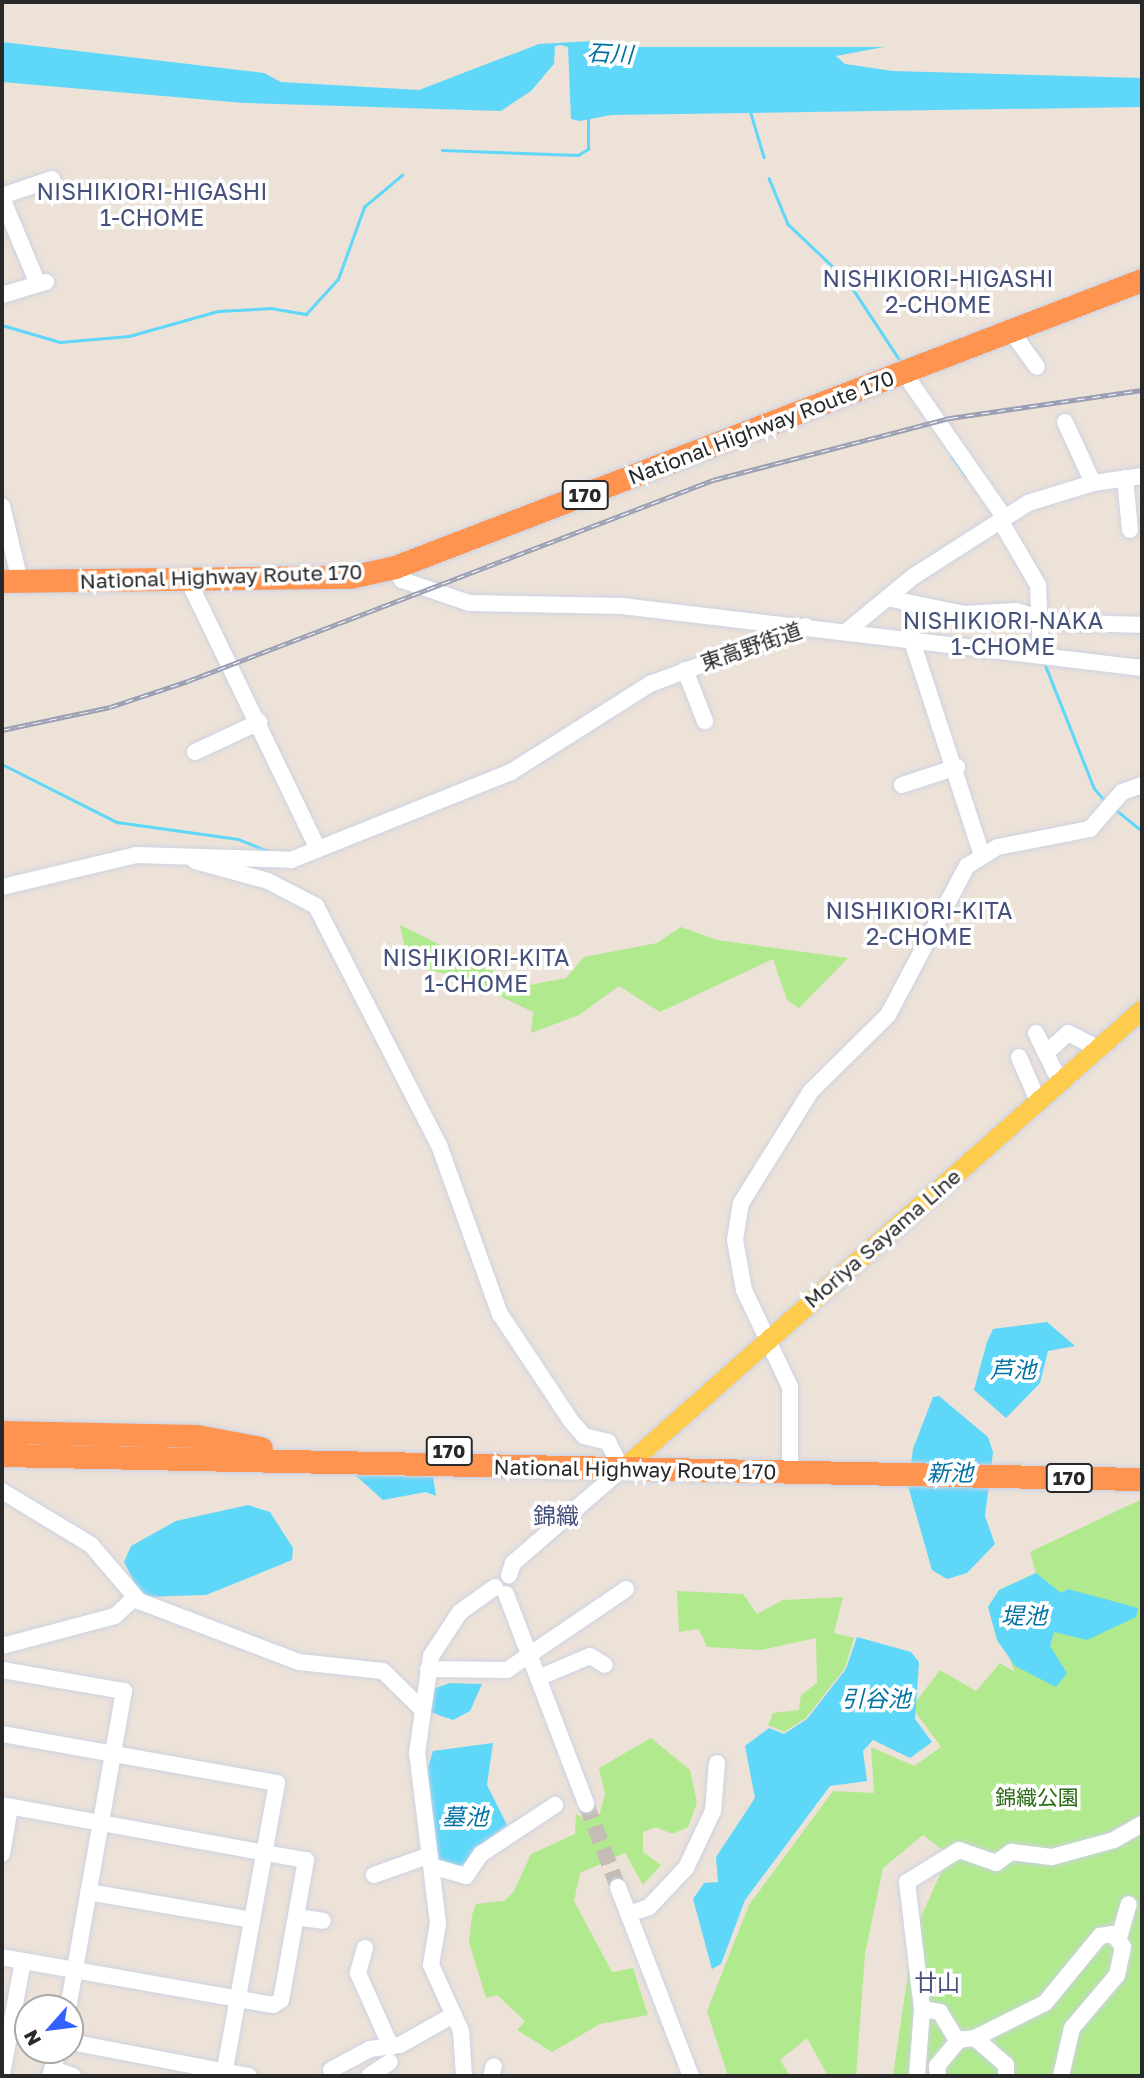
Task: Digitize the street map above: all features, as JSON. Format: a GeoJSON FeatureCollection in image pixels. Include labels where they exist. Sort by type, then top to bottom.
{"type":"FeatureCollection","features":[{"type":"Feature","properties":{"kind":"highway","name":"National Highway Route 170"},"geometry":{"type":"LineString","coordinates":[[10,572],[188,580],[349,577],[395,567],[1142,280]]}},
{"type":"Feature","properties":{"kind":"highway"},"geometry":{"type":"LineString","coordinates":[[2,1432],[197,1436],[261,1448]]}},
{"type":"Feature","properties":{"kind":"highway","name":"National Highway Route 170"},"geometry":{"type":"LineString","coordinates":[[2,1443],[904,1467],[1142,1479]]}},
{"type":"Feature","properties":{"kind":"highway","name":"National Highway Route 170"},"geometry":{"type":"LineString","coordinates":[[2,1455],[288,1461],[790,1459],[904,1467]]}},
{"type":"Feature","properties":{"kind":"highway"},"geometry":{"type":"LineString","coordinates":[[2,1466],[194,1470],[288,1461]]}},
{"type":"Feature","properties":{"kind":"highway","name":"National Highway Route 170"},"geometry":{"type":"LineString","coordinates":[[998,1470],[1142,1466]]}},
{"type":"Feature","properties":{"kind":"main road","name":"Moriya Sayama Line"},"geometry":{"type":"LineString","coordinates":[[625,1460],[1142,1009]]}},
{"type":"Feature","properties":{"kind":"street"},"geometry":{"type":"LineString","coordinates":[[2,295],[43,283],[2,197],[52,179]]}},
{"type":"Feature","properties":{"kind":"street"},"geometry":{"type":"LineString","coordinates":[[1011,331],[1037,367]]}},
{"type":"Feature","properties":{"kind":"street"},"geometry":{"type":"LineString","coordinates":[[904,373],[1002,519],[1036,576],[1035,619],[1041,653]]}},
{"type":"Feature","properties":{"kind":"street"},"geometry":{"type":"LineString","coordinates":[[1065,422],[1093,483]]}},
{"type":"Feature","properties":{"kind":"street"},"geometry":{"type":"LineString","coordinates":[[847,631],[887,598],[1002,519],[1093,483],[1142,476]]}},
{"type":"Feature","properties":{"kind":"street"},"geometry":{"type":"LineString","coordinates":[[1125,478],[1130,530]]}},
{"type":"Feature","properties":{"kind":"street"},"geometry":{"type":"LineString","coordinates":[[2,506],[10,572]]}},
{"type":"Feature","properties":{"kind":"street"},"geometry":{"type":"LineString","coordinates":[[395,567],[402,580],[469,603],[622,606],[806,626]]}},
{"type":"Feature","properties":{"kind":"street"},"geometry":{"type":"LineString","coordinates":[[188,580],[259,722],[318,849]]}},
{"type":"Feature","properties":{"kind":"street"},"geometry":{"type":"LineString","coordinates":[[887,598],[945,612],[1016,611],[1035,619],[1142,625]]}},
{"type":"Feature","properties":{"kind":"street","name":"東高野街道"},"geometry":{"type":"LineString","coordinates":[[195,861],[276,862],[318,849],[511,772],[627,697],[685,670],[806,626],[1041,653],[1142,668]]}},
{"type":"Feature","properties":{"kind":"street"},"geometry":{"type":"LineString","coordinates":[[911,638],[957,767],[982,855]]}},
{"type":"Feature","properties":{"kind":"street"},"geometry":{"type":"LineString","coordinates":[[685,670],[705,721]]}},
{"type":"Feature","properties":{"kind":"street"},"geometry":{"type":"LineString","coordinates":[[195,752],[259,722]]}},
{"type":"Feature","properties":{"kind":"street"},"geometry":{"type":"LineString","coordinates":[[902,786],[957,767]]}},
{"type":"Feature","properties":{"kind":"street"},"geometry":{"type":"LineString","coordinates":[[790,1459],[790,1387],[741,1279],[735,1227],[741,1203],[811,1091],[888,1015],[958,877],[982,855],[1010,843],[1090,829],[1122,792],[1142,785]]}},
{"type":"Feature","properties":{"kind":"street"},"geometry":{"type":"LineString","coordinates":[[2,887],[136,855],[195,861],[268,881],[316,906],[435,1138],[500,1314],[571,1422],[584,1436],[608,1442],[625,1460],[513,1563],[509,1575],[497,1577],[586,1804]]}},
{"type":"Feature","properties":{"kind":"street"},"geometry":{"type":"LineString","coordinates":[[1036,1033],[1060,1082]]}},
{"type":"Feature","properties":{"kind":"street"},"geometry":{"type":"LineString","coordinates":[[1046,1053],[1068,1033],[1098,1048]]}},
{"type":"Feature","properties":{"kind":"street"},"geometry":{"type":"LineString","coordinates":[[1019,1057],[1038,1101]]}},
{"type":"Feature","properties":{"kind":"street"},"geometry":{"type":"LineString","coordinates":[[2,1490],[91,1545],[134,1598],[299,1662],[383,1671],[422,1709]]}},
{"type":"Feature","properties":{"kind":"street"},"geometry":{"type":"LineString","coordinates":[[428,1669],[501,1672],[626,1589]]}},
{"type":"Feature","properties":{"kind":"street"},"geometry":{"type":"LineString","coordinates":[[464,2076],[453,2015],[431,1965],[438,1923],[417,1753],[428,1669],[443,1632],[500,1590]]}},
{"type":"Feature","properties":{"kind":"street"},"geometry":{"type":"LineString","coordinates":[[2,1646],[115,1615],[134,1598]]}},
{"type":"Feature","properties":{"kind":"street"},"geometry":{"type":"LineString","coordinates":[[538,1678],[590,1656],[605,1665]]}},
{"type":"Feature","properties":{"kind":"street"},"geometry":{"type":"LineString","coordinates":[[2,1670],[124,1691],[70,1994]]}},
{"type":"Feature","properties":{"kind":"street"},"geometry":{"type":"LineString","coordinates":[[2,1734],[277,1783],[225,2073]]}},
{"type":"Feature","properties":{"kind":"street"},"geometry":{"type":"LineString","coordinates":[[629,1914],[649,1907],[686,1868],[713,1811],[717,1763]]}},
{"type":"Feature","properties":{"kind":"street"},"geometry":{"type":"LineString","coordinates":[[374,1875],[430,1861],[466,1876],[481,1854],[555,1805]]}},
{"type":"Feature","properties":{"kind":"street"},"geometry":{"type":"LineString","coordinates":[[2,1854],[6,1806],[306,1860],[281,2000],[273,2005],[2,1957]]}},
{"type":"Feature","properties":{"kind":"street"},"geometry":{"type":"LineString","coordinates":[[917,2076],[922,2009],[907,1882],[960,1850],[996,1863],[1011,1852],[1052,1857],[1114,1840],[1142,1824]]}},
{"type":"Feature","properties":{"kind":"street"},"geometry":{"type":"LineString","coordinates":[[618,1887],[691,2076]]}},
{"type":"Feature","properties":{"kind":"street"},"geometry":{"type":"LineString","coordinates":[[88,1892],[252,1920]]}},
{"type":"Feature","properties":{"kind":"street"},"geometry":{"type":"LineString","coordinates":[[1061,2076],[1072,2028],[1117,1975],[1119,1938],[1129,1904]]}},
{"type":"Feature","properties":{"kind":"street"},"geometry":{"type":"LineString","coordinates":[[296,1916],[323,1921]]}},
{"type":"Feature","properties":{"kind":"street"},"geometry":{"type":"LineString","coordinates":[[938,2076],[937,2066],[967,2039],[1045,2003],[1100,1936],[1119,1938]]}},
{"type":"Feature","properties":{"kind":"street"},"geometry":{"type":"LineString","coordinates":[[365,1948],[358,1973],[390,2054]]}},
{"type":"Feature","properties":{"kind":"street"},"geometry":{"type":"LineString","coordinates":[[2,2074],[23,1961]]}},
{"type":"Feature","properties":{"kind":"street"},"geometry":{"type":"LineString","coordinates":[[922,2009],[940,2012],[967,2039],[1006,2064],[1006,2076]]}},
{"type":"Feature","properties":{"kind":"street"},"geometry":{"type":"LineString","coordinates":[[372,2076],[390,2054],[453,2015]]}},
{"type":"Feature","properties":{"kind":"street"},"geometry":{"type":"LineString","coordinates":[[84,2045],[191,2070],[250,2076]]}},
{"type":"Feature","properties":{"kind":"street"},"geometry":{"type":"LineString","coordinates":[[331,2070],[370,2049],[390,2054]]}},
{"type":"Feature","properties":{"kind":"street"},"geometry":{"type":"LineString","coordinates":[[51,2073],[73,2076]]}},
{"type":"Feature","properties":{"kind":"green space"},"geometry":{"type":"Polygon","coordinates":[[[400,925],[525,986],[566,978],[584,957],[657,943],[681,927],[717,940],[848,958],[799,1008],[787,1000],[773,959],[660,1012],[619,986],[579,1015],[531,1033],[533,1012],[457,976],[418,968],[406,954],[400,925]]]}},
{"type":"Feature","properties":{"kind":"green space","name":"錦織公園"},"geometry":{"type":"Polygon","coordinates":[[[1142,1499],[1142,2076],[893,2076],[914,1932],[949,1855],[923,1835],[883,1868],[865,1954],[856,2076],[828,2076],[807,2038],[780,2060],[790,2076],[728,2076],[707,2011],[749,1905],[833,1791],[874,1793],[871,1747],[914,1766],[941,1747],[912,1707],[940,1670],[976,1691],[1000,1663],[1015,1672],[988,1607],[999,1590],[1036,1573],[1030,1552],[1142,1499]]]}},
{"type":"Feature","properties":{"kind":"green space"},"geometry":{"type":"Polygon","coordinates":[[[677,1591],[743,1594],[757,1614],[783,1600],[843,1597],[834,1633],[854,1638],[845,1668],[806,1718],[784,1732],[768,1725],[773,1713],[799,1710],[801,1695],[817,1683],[816,1638],[761,1650],[707,1647],[699,1629],[679,1632],[677,1591]]]}},
{"type":"Feature","properties":{"kind":"green space"},"geometry":{"type":"Polygon","coordinates":[[[651,1738],[690,1770],[697,1803],[688,1827],[672,1834],[656,1827],[643,1832],[643,1852],[661,1865],[643,1885],[625,1853],[580,1873],[574,1901],[612,1972],[633,1968],[648,2015],[600,2024],[552,2052],[517,2030],[525,2021],[497,1995],[486,1998],[469,1942],[472,1915],[476,1904],[504,1901],[514,1891],[531,1854],[575,1834],[576,1814],[588,1821],[599,1815],[605,1795],[599,1768],[651,1738]]]}},
{"type":"Feature","properties":{"kind":"water","name":"石川"},"geometry":{"type":"Polygon","coordinates":[[[594,41],[613,47],[884,47],[836,56],[845,64],[893,71],[1142,78],[1142,107],[611,115],[580,121],[571,119],[568,47],[561,45],[555,46],[554,64],[531,91],[501,111],[244,103],[2,82],[2,42],[264,73],[281,82],[419,90],[539,44],[594,41]]]}},
{"type":"Feature","properties":{"kind":"water","name":"芦池"},"geometry":{"type":"Polygon","coordinates":[[[1047,1322],[1075,1346],[1048,1351],[1040,1383],[1006,1418],[974,1390],[987,1342],[993,1329],[1047,1322]]]}},
{"type":"Feature","properties":{"kind":"water","name":"新池"},"geometry":{"type":"Polygon","coordinates":[[[939,1396],[988,1437],[993,1452],[985,1516],[995,1544],[967,1573],[947,1579],[932,1570],[908,1486],[913,1449],[933,1397],[939,1396]]]}},
{"type":"Feature","properties":{"kind":"water"},"geometry":{"type":"Polygon","coordinates":[[[355,1475],[433,1477],[436,1496],[426,1492],[383,1500],[355,1475]]]}},
{"type":"Feature","properties":{"kind":"water"},"geometry":{"type":"Polygon","coordinates":[[[248,1505],[270,1512],[293,1548],[292,1560],[206,1595],[142,1597],[124,1562],[131,1546],[176,1521],[248,1505]]]}},
{"type":"Feature","properties":{"kind":"water","name":"堤池"},"geometry":{"type":"Polygon","coordinates":[[[1036,1573],[1061,1593],[1068,1589],[1138,1608],[1136,1617],[1087,1640],[1054,1632],[1050,1646],[1067,1673],[1056,1687],[1015,1666],[997,1640],[988,1607],[999,1590],[1036,1573]]]}},
{"type":"Feature","properties":{"kind":"water","name":"引谷池"},"geometry":{"type":"Polygon","coordinates":[[[857,1637],[911,1652],[919,1662],[915,1719],[932,1742],[910,1758],[873,1740],[863,1751],[867,1781],[830,1786],[745,1900],[721,1964],[712,1969],[693,1899],[704,1883],[718,1882],[716,1857],[755,1798],[745,1746],[769,1728],[784,1734],[807,1719],[846,1669],[857,1637]]]}},
{"type":"Feature","properties":{"kind":"water"},"geometry":{"type":"Polygon","coordinates":[[[450,1683],[482,1684],[470,1711],[453,1720],[430,1712],[433,1689],[450,1683]]]}},
{"type":"Feature","properties":{"kind":"water","name":"墓池"},"geometry":{"type":"Polygon","coordinates":[[[493,1743],[487,1785],[507,1825],[474,1850],[468,1866],[458,1870],[436,1863],[427,1771],[433,1751],[493,1743]]]}},
{"type":"Feature","properties":{"kind":"waterway"},"geometry":{"type":"LineString","coordinates":[[750,110],[764,157]]}},
{"type":"Feature","properties":{"kind":"waterway"},"geometry":{"type":"LineString","coordinates":[[442,150],[578,155],[588,149],[588,119]]}},
{"type":"Feature","properties":{"kind":"waterway"},"geometry":{"type":"LineString","coordinates":[[2,325],[60,342],[129,336],[218,311],[271,308],[306,314],[338,279],[364,207],[402,175]]}},
{"type":"Feature","properties":{"kind":"waterway"},"geometry":{"type":"LineString","coordinates":[[769,178],[788,224],[847,280],[899,359]]}},
{"type":"Feature","properties":{"kind":"waterway"},"geometry":{"type":"LineString","coordinates":[[952,456],[966,476]]}},
{"type":"Feature","properties":{"kind":"waterway"},"geometry":{"type":"LineString","coordinates":[[1045,664],[1094,788],[1107,803]]}},
{"type":"Feature","properties":{"kind":"waterway"},"geometry":{"type":"LineString","coordinates":[[2,764],[117,822],[238,839],[270,852]]}},
{"type":"Feature","properties":{"kind":"waterway"},"geometry":{"type":"LineString","coordinates":[[1115,809],[1142,831]]}},
{"type":"Feature","properties":{"kind":"tunnel"},"geometry":{"type":"LineString","coordinates":[[586,1804],[618,1887]]}},
{"type":"Feature","properties":{"kind":"railway"},"geometry":{"type":"LineString","coordinates":[[2,730],[110,707],[188,681],[713,480],[950,418],[1142,390]]}},
{"type":"Feature","properties":{"kind":"district","name":"NISHIKIORI-HIGASHI 1-CHOME"},"geometry":{"type":"Point","coordinates":[152,204]}},
{"type":"Feature","properties":{"kind":"district","name":"NISHIKIORI-HIGASHI 2-CHOME"},"geometry":{"type":"Point","coordinates":[938,291]}},
{"type":"Feature","properties":{"kind":"district","name":"NISHIKIORI-NAKA 1-CHOME"},"geometry":{"type":"Point","coordinates":[1003,633]}},
{"type":"Feature","properties":{"kind":"district","name":"NISHIKIORI-KITA 2-CHOME"},"geometry":{"type":"Point","coordinates":[919,923]}},
{"type":"Feature","properties":{"kind":"district","name":"NISHIKIORI-KITA 1-CHOME"},"geometry":{"type":"Point","coordinates":[476,970]}},
{"type":"Feature","properties":{"kind":"district","name":"錦織"},"geometry":{"type":"Point","coordinates":[556,1515]}},
{"type":"Feature","properties":{"kind":"district","name":"廿山"},"geometry":{"type":"Point","coordinates":[937,1982]}}]}
